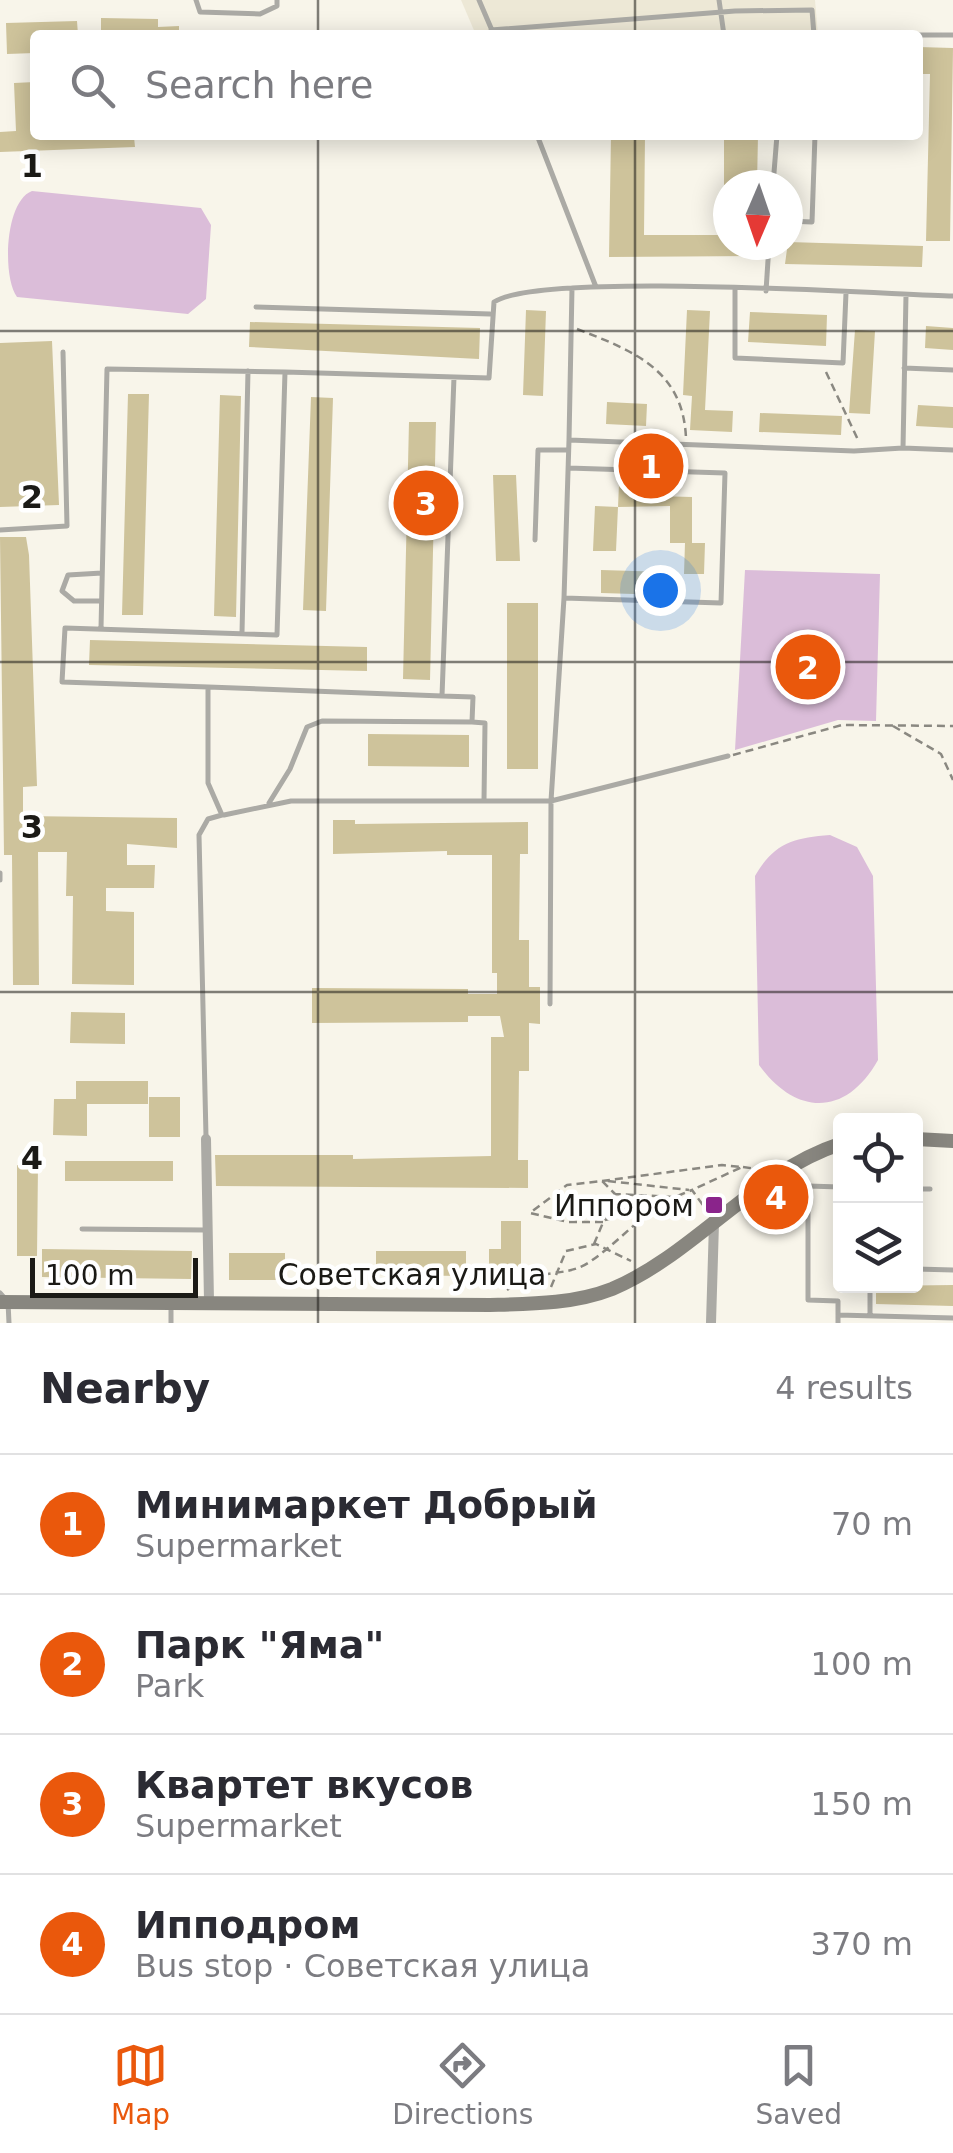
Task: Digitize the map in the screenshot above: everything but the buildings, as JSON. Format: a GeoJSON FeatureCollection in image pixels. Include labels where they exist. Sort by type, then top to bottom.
{"type":"FeatureCollection","features":[{"type":"Feature","properties":{"kind":"main road"},"geometry":{"type":"LineString","coordinates":[[923,1139],[953,1141]]}},
{"type":"Feature","properties":{"kind":"main road","name":"Советская улица"},"geometry":{"type":"LineString","coordinates":[[3,1299],[490,1304],[570,1300],[638,1277],[808,1158],[833,1147]]}},
{"type":"Feature","properties":{"kind":"street"},"geometry":{"type":"LineString","coordinates":[[206,1139],[209,1302]]}},
{"type":"Feature","properties":{"kind":"street"},"geometry":{"type":"LineString","coordinates":[[712,1323],[714,1223]]}},
{"type":"Feature","properties":{"kind":"lane"},"geometry":{"type":"LineString","coordinates":[[196,0],[200,12],[260,14],[277,6],[277,0]]}},
{"type":"Feature","properties":{"kind":"lane"},"geometry":{"type":"LineString","coordinates":[[479,0],[492,30]]}},
{"type":"Feature","properties":{"kind":"lane"},"geometry":{"type":"LineString","coordinates":[[719,0],[724,30]]}},
{"type":"Feature","properties":{"kind":"lane"},"geometry":{"type":"LineString","coordinates":[[518,30],[812,10],[814,30]]}},
{"type":"Feature","properties":{"kind":"lane"},"geometry":{"type":"LineString","coordinates":[[923,35],[953,35]]}},
{"type":"Feature","properties":{"kind":"lane"},"geometry":{"type":"LineString","coordinates":[[538,140],[596,287]]}},
{"type":"Feature","properties":{"kind":"lane"},"geometry":{"type":"LineString","coordinates":[[774,170],[776,140]]}},
{"type":"Feature","properties":{"kind":"lane"},"geometry":{"type":"LineString","coordinates":[[803,222],[812,222],[815,140]]}},
{"type":"Feature","properties":{"kind":"lane"},"geometry":{"type":"LineString","coordinates":[[766,291],[768,260]]}},
{"type":"Feature","properties":{"kind":"lane"},"geometry":{"type":"LineString","coordinates":[[100,628],[107,368],[489,378],[490,314],[494,302],[505,295],[596,287],[953,296]]}},
{"type":"Feature","properties":{"kind":"lane"},"geometry":{"type":"LineString","coordinates":[[550,1004],[550,801],[564,598],[572,288]]}},
{"type":"Feature","properties":{"kind":"lane"},"geometry":{"type":"LineString","coordinates":[[735,290],[735,358],[843,363],[846,293]]}},
{"type":"Feature","properties":{"kind":"lane"},"geometry":{"type":"LineString","coordinates":[[903,448],[906,295]]}},
{"type":"Feature","properties":{"kind":"lane"},"geometry":{"type":"LineString","coordinates":[[256,308],[490,314]]}},
{"type":"Feature","properties":{"kind":"lane"},"geometry":{"type":"LineString","coordinates":[[0,530],[67,526],[63,352]]}},
{"type":"Feature","properties":{"kind":"lane"},"geometry":{"type":"LineString","coordinates":[[904,368],[953,370]]}},
{"type":"Feature","properties":{"kind":"lane"},"geometry":{"type":"LineString","coordinates":[[242,634],[248,371]]}},
{"type":"Feature","properties":{"kind":"lane"},"geometry":{"type":"LineString","coordinates":[[285,372],[278,635],[65,628],[62,682],[473,697],[472,722]]}},
{"type":"Feature","properties":{"kind":"lane"},"geometry":{"type":"LineString","coordinates":[[442,696],[454,376]]}},
{"type":"Feature","properties":{"kind":"lane"},"geometry":{"type":"LineString","coordinates":[[568,440],[953,450]]}},
{"type":"Feature","properties":{"kind":"lane"},"geometry":{"type":"LineString","coordinates":[[536,540],[538,450],[568,450]]}},
{"type":"Feature","properties":{"kind":"lane"},"geometry":{"type":"LineString","coordinates":[[564,598],[721,603],[726,473],[568,468]]}},
{"type":"Feature","properties":{"kind":"lane"},"geometry":{"type":"LineString","coordinates":[[101,602],[74,600],[62,591],[68,575],[102,573]]}},
{"type":"Feature","properties":{"kind":"lane"},"geometry":{"type":"LineString","coordinates":[[208,687],[208,783],[222,815]]}},
{"type":"Feature","properties":{"kind":"lane"},"geometry":{"type":"LineString","coordinates":[[268,804],[290,769],[308,726],[322,720],[485,723],[484,802]]}},
{"type":"Feature","properties":{"kind":"lane"},"geometry":{"type":"LineString","coordinates":[[206,1139],[199,835],[208,819],[268,804],[550,801],[728,756]]}},
{"type":"Feature","properties":{"kind":"lane"},"geometry":{"type":"LineString","coordinates":[[833,1187],[808,1186],[808,1300],[838,1301],[838,1323]]}},
{"type":"Feature","properties":{"kind":"lane"},"geometry":{"type":"LineString","coordinates":[[923,1189],[930,1189]]}},
{"type":"Feature","properties":{"kind":"lane"},"geometry":{"type":"LineString","coordinates":[[82,1229],[205,1230]]}},
{"type":"Feature","properties":{"kind":"lane"},"geometry":{"type":"LineString","coordinates":[[923,1268],[953,1270]]}},
{"type":"Feature","properties":{"kind":"lane"},"geometry":{"type":"LineString","coordinates":[[870,1293],[870,1316]]}},
{"type":"Feature","properties":{"kind":"lane"},"geometry":{"type":"LineString","coordinates":[[3,1299],[9,1323]]}},
{"type":"Feature","properties":{"kind":"lane"},"geometry":{"type":"LineString","coordinates":[[170,1323],[171,1302]]}},
{"type":"Feature","properties":{"kind":"lane"},"geometry":{"type":"LineString","coordinates":[[838,1314],[953,1318]]}},
{"type":"Feature","properties":{"kind":"path"},"geometry":{"type":"LineString","coordinates":[[571,327],[618,345],[666,376],[684,411],[686,444]]}},
{"type":"Feature","properties":{"kind":"path"},"geometry":{"type":"LineString","coordinates":[[821,362],[863,450]]}},
{"type":"Feature","properties":{"kind":"path"},"geometry":{"type":"LineString","coordinates":[[728,756],[842,726],[953,726]]}},
{"type":"Feature","properties":{"kind":"path"},"geometry":{"type":"LineString","coordinates":[[892,726],[941,754],[953,780]]}},
{"type":"Feature","properties":{"kind":"path"},"geometry":{"type":"LineString","coordinates":[[742,1167],[648,1210],[603,1221],[568,1222],[530,1213],[567,1185],[722,1165],[742,1167],[758,1169]]}},
{"type":"Feature","properties":{"kind":"path"},"geometry":{"type":"LineString","coordinates":[[602,1180],[692,1190],[705,1208]]}},
{"type":"Feature","properties":{"kind":"path"},"geometry":{"type":"LineString","coordinates":[[602,1180],[615,1194],[676,1197]]}},
{"type":"Feature","properties":{"kind":"path"},"geometry":{"type":"LineString","coordinates":[[594,1244],[615,1194]]}},
{"type":"Feature","properties":{"kind":"path"},"geometry":{"type":"LineString","coordinates":[[612,1201],[630,1214]]}},
{"type":"Feature","properties":{"kind":"path"},"geometry":{"type":"LineString","coordinates":[[508,1290],[526,1276],[584,1266],[648,1210]]}},
{"type":"Feature","properties":{"kind":"path"},"geometry":{"type":"LineString","coordinates":[[551,1287],[566,1251],[594,1244],[608,1246],[631,1261]]}},
{"type":"Feature","properties":{"kind":"shaded area"},"geometry":{"type":"Polygon","coordinates":[[[461,0],[815,0],[818,30],[474,30],[461,0]]]}},
{"type":"Feature","properties":{"kind":"shaded area"},"geometry":{"type":"Polygon","coordinates":[[[32,191],[201,208],[211,225],[206,299],[188,314],[17,297],[9,273],[11,223],[23,198],[32,191]]]}},
{"type":"Feature","properties":{"kind":"shaded area"},"geometry":{"type":"Polygon","coordinates":[[[745,570],[880,574],[876,721],[838,720],[735,750],[745,570]]]}},
{"type":"Feature","properties":{"kind":"shaded area"},"geometry":{"type":"Polygon","coordinates":[[[830,835],[857,847],[873,876],[878,1060],[851,1092],[820,1103],[789,1094],[759,1065],[755,876],[770,856],[786,844],[830,835]]]}},
{"type":"Feature","properties":{"kind":"place","name":"Минимаркет Добрый"},"geometry":{"type":"Point","coordinates":[651,466]}},
{"type":"Feature","properties":{"kind":"place","name":"Квартет вкусов"},"geometry":{"type":"Point","coordinates":[426,503]}},
{"type":"Feature","properties":{"kind":"place","name":"Парк \"Яма\""},"geometry":{"type":"Point","coordinates":[808,667]}},
{"type":"Feature","properties":{"kind":"place","name":"Ипподром"},"geometry":{"type":"Point","coordinates":[776,1197]}},
{"type":"Feature","properties":{"kind":"place","name":"Иппором"},"geometry":{"type":"Point","coordinates":[714,1205]}}]}
